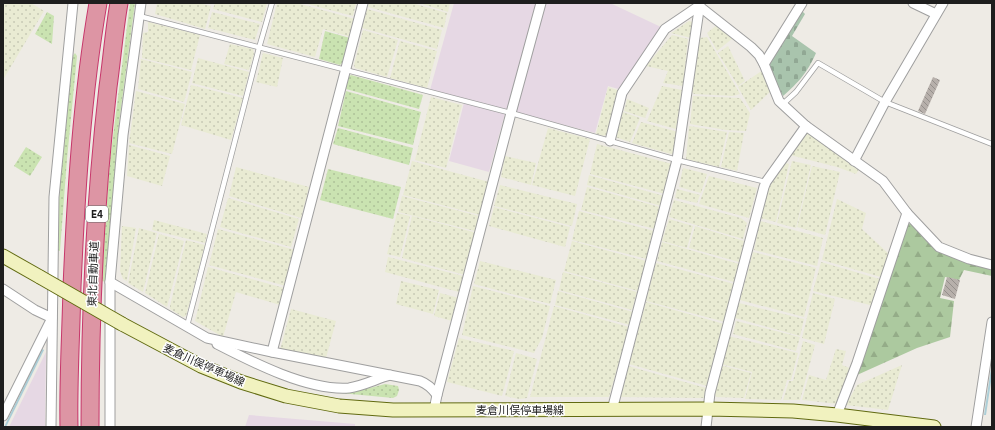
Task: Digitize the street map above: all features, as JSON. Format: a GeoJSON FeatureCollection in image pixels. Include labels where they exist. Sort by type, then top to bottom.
{"type":"FeatureCollection","features":[{"type":"Feature","properties":{"kind":"highway","name":"東北自動車道"},"geometry":{"type":"LineString","coordinates":[[69,427],[74,233],[82,126],[98,3]]}},
{"type":"Feature","properties":{"kind":"highway","name":"東北自動車道"},"geometry":{"type":"LineString","coordinates":[[90,427],[91,340],[95,236],[103,129],[119,3]]}},
{"type":"Feature","properties":{"kind":"main road","name":"麦倉川俣停車場線"},"geometry":{"type":"LineString","coordinates":[[3,256],[122,324],[201,366],[241,382],[286,396],[339,406],[371,410],[708,409],[792,411],[934,427]]}},
{"type":"Feature","properties":{"kind":"street"},"geometry":{"type":"LineString","coordinates":[[51,427],[54,197],[73,3]]}},
{"type":"Feature","properties":{"kind":"street"},"geometry":{"type":"LineString","coordinates":[[110,427],[110,282],[123,135],[141,3]]}},
{"type":"Feature","properties":{"kind":"street"},"geometry":{"type":"LineString","coordinates":[[272,352],[363,3]]}},
{"type":"Feature","properties":{"kind":"street"},"geometry":{"type":"LineString","coordinates":[[434,410],[541,3]]}},
{"type":"Feature","properties":{"kind":"street"},"geometry":{"type":"LineString","coordinates":[[764,64],[802,3]]}},
{"type":"Feature","properties":{"kind":"street"},"geometry":{"type":"LineString","coordinates":[[913,3],[936,14]]}},
{"type":"Feature","properties":{"kind":"street"},"geometry":{"type":"LineString","coordinates":[[854,160],[884,102],[943,3]]}},
{"type":"Feature","properties":{"kind":"street"},"geometry":{"type":"LineString","coordinates":[[699,5],[751,47],[759,56],[782,104],[806,126],[883,181],[907,213],[939,247],[970,259],[992,265]]}},
{"type":"Feature","properties":{"kind":"street"},"geometry":{"type":"LineString","coordinates":[[610,141],[622,93],[665,29],[699,5]]}},
{"type":"Feature","properties":{"kind":"street"},"geometry":{"type":"LineString","coordinates":[[612,410],[677,160],[699,5]]}},
{"type":"Feature","properties":{"kind":"street"},"geometry":{"type":"LineString","coordinates":[[706,427],[710,393],[766,182],[806,126]]}},
{"type":"Feature","properties":{"kind":"street"},"geometry":{"type":"LineString","coordinates":[[837,415],[862,349],[907,213]]}},
{"type":"Feature","properties":{"kind":"street"},"geometry":{"type":"LineString","coordinates":[[110,282],[207,338],[259,365],[283,374],[317,385],[336,388],[350,388],[391,375]]}},
{"type":"Feature","properties":{"kind":"street"},"geometry":{"type":"LineString","coordinates":[[3,289],[35,310],[52,318]]}},
{"type":"Feature","properties":{"kind":"street"},"geometry":{"type":"LineString","coordinates":[[3,416],[52,318]]}},
{"type":"Feature","properties":{"kind":"street"},"geometry":{"type":"LineString","coordinates":[[976,427],[992,322]]}},
{"type":"Feature","properties":{"kind":"street"},"geometry":{"type":"LineString","coordinates":[[207,338],[420,380],[432,388],[437,395]]}},
{"type":"Feature","properties":{"kind":"lane"},"geometry":{"type":"LineString","coordinates":[[187,326],[272,3]]}},
{"type":"Feature","properties":{"kind":"lane"},"geometry":{"type":"LineString","coordinates":[[139,16],[511,113],[677,160],[766,182]]}},
{"type":"Feature","properties":{"kind":"lane"},"geometry":{"type":"LineString","coordinates":[[782,104],[796,92],[818,63],[884,102],[992,144]]}},
{"type":"Feature","properties":{"kind":"shaded area"},"geometry":{"type":"Polygon","coordinates":[[[454,3],[610,3],[661,27],[622,90],[608,86],[595,133],[506,110],[489,172],[449,161],[465,99],[430,90],[454,3]]]}},
{"type":"Feature","properties":{"kind":"shaded area"},"geometry":{"type":"Polygon","coordinates":[[[46,352],[45,427],[9,427],[46,352]]]}},
{"type":"Feature","properties":{"kind":"shaded area"},"geometry":{"type":"Polygon","coordinates":[[[249,415],[355,424],[355,427],[245,427],[249,415]]]}},
{"type":"Feature","properties":{"kind":"green space"},"geometry":{"type":"Polygon","coordinates":[[[3,3],[31,3],[44,11],[3,80],[3,3]]]}},
{"type":"Feature","properties":{"kind":"green space"},"geometry":{"type":"Polygon","coordinates":[[[130,3],[135,3],[119,123],[108,282],[101,281],[110,160],[130,3]]]}},
{"type":"Feature","properties":{"kind":"green space"},"geometry":{"type":"Polygon","coordinates":[[[157,3],[199,3],[211,6],[205,29],[155,14],[157,3]]]}},
{"type":"Feature","properties":{"kind":"green space"},"geometry":{"type":"Polygon","coordinates":[[[215,3],[267,3],[262,22],[213,9],[215,3]]]}},
{"type":"Feature","properties":{"kind":"green space"},"geometry":{"type":"Polygon","coordinates":[[[277,3],[297,3],[355,19],[351,37],[323,29],[315,57],[267,44],[277,3]]]}},
{"type":"Feature","properties":{"kind":"green space"},"geometry":{"type":"Polygon","coordinates":[[[303,3],[356,3],[353,16],[303,3]]]}},
{"type":"Feature","properties":{"kind":"green space"},"geometry":{"type":"Polygon","coordinates":[[[369,3],[412,3],[447,13],[444,28],[368,7],[369,3]]]}},
{"type":"Feature","properties":{"kind":"green space"},"geometry":{"type":"Polygon","coordinates":[[[419,3],[450,3],[448,12],[419,3]]]}},
{"type":"Feature","properties":{"kind":"green space"},"geometry":{"type":"Polygon","coordinates":[[[367,9],[442,30],[437,49],[362,28],[367,9]]]}},
{"type":"Feature","properties":{"kind":"green space"},"geometry":{"type":"Polygon","coordinates":[[[801,10],[805,14],[792,36],[816,53],[802,77],[783,96],[768,62],[801,10]]]}},
{"type":"Feature","properties":{"kind":"green space"},"geometry":{"type":"Polygon","coordinates":[[[47,12],[54,16],[52,44],[35,34],[47,12]]]}},
{"type":"Feature","properties":{"kind":"green space"},"geometry":{"type":"Polygon","coordinates":[[[212,12],[260,24],[255,40],[208,28],[212,12]]]}},
{"type":"Feature","properties":{"kind":"green space"},"geometry":{"type":"Polygon","coordinates":[[[689,21],[693,22],[691,38],[671,33],[689,21]]]}},
{"type":"Feature","properties":{"kind":"green space"},"geometry":{"type":"Polygon","coordinates":[[[148,22],[200,35],[191,70],[142,58],[143,33],[148,32],[148,22]]]}},
{"type":"Feature","properties":{"kind":"green space"},"geometry":{"type":"Polygon","coordinates":[[[717,25],[733,38],[717,51],[707,33],[717,25]]]}},
{"type":"Feature","properties":{"kind":"green space"},"geometry":{"type":"Polygon","coordinates":[[[363,30],[398,40],[387,77],[355,68],[354,65],[363,30]]]}},
{"type":"Feature","properties":{"kind":"green space"},"geometry":{"type":"Polygon","coordinates":[[[325,31],[350,38],[344,61],[340,65],[319,59],[325,31]]]}},
{"type":"Feature","properties":{"kind":"green space"},"geometry":{"type":"Polygon","coordinates":[[[672,35],[688,39],[683,86],[663,83],[668,71],[646,66],[672,35]]]}},
{"type":"Feature","properties":{"kind":"green space"},"geometry":{"type":"Polygon","coordinates":[[[707,37],[740,94],[733,96],[694,94],[692,92],[700,38],[707,37]]]}},
{"type":"Feature","properties":{"kind":"green space"},"geometry":{"type":"Polygon","coordinates":[[[400,41],[437,51],[427,88],[390,78],[400,41]]]}},
{"type":"Feature","properties":{"kind":"green space"},"geometry":{"type":"Polygon","coordinates":[[[230,44],[253,49],[254,54],[249,70],[224,64],[230,44]]]}},
{"type":"Feature","properties":{"kind":"green space"},"geometry":{"type":"Polygon","coordinates":[[[728,46],[745,81],[738,86],[718,53],[728,46]]]}},
{"type":"Feature","properties":{"kind":"green space"},"geometry":{"type":"Polygon","coordinates":[[[75,53],[77,56],[60,251],[57,250],[60,180],[72,57],[75,53]]]}},
{"type":"Feature","properties":{"kind":"green space"},"geometry":{"type":"Polygon","coordinates":[[[263,53],[283,58],[277,87],[256,82],[263,53]]]}},
{"type":"Feature","properties":{"kind":"green space"},"geometry":{"type":"Polygon","coordinates":[[[198,58],[249,72],[243,96],[192,83],[198,58]]]}},
{"type":"Feature","properties":{"kind":"green space"},"geometry":{"type":"Polygon","coordinates":[[[141,59],[192,72],[184,102],[138,89],[141,59]]]}},
{"type":"Feature","properties":{"kind":"green space"},"geometry":{"type":"Polygon","coordinates":[[[763,70],[771,91],[751,110],[738,87],[763,70]]]}},
{"type":"Feature","properties":{"kind":"green space"},"geometry":{"type":"Polygon","coordinates":[[[351,75],[423,95],[419,109],[346,89],[348,77],[351,75]]]}},
{"type":"Feature","properties":{"kind":"green space"},"geometry":{"type":"Polygon","coordinates":[[[191,85],[243,98],[231,140],[181,125],[191,85]]]}},
{"type":"Feature","properties":{"kind":"green space"},"geometry":{"type":"Polygon","coordinates":[[[662,86],[682,90],[676,129],[647,121],[662,86]]]}},
{"type":"Feature","properties":{"kind":"green space"},"geometry":{"type":"Polygon","coordinates":[[[608,87],[620,91],[608,134],[603,136],[596,134],[608,87]]]}},
{"type":"Feature","properties":{"kind":"green space"},"geometry":{"type":"Polygon","coordinates":[[[136,91],[185,104],[172,154],[129,143],[136,91]]]}},
{"type":"Feature","properties":{"kind":"green space"},"geometry":{"type":"Polygon","coordinates":[[[346,91],[421,112],[413,145],[338,126],[346,91]]]}},
{"type":"Feature","properties":{"kind":"green space"},"geometry":{"type":"Polygon","coordinates":[[[693,96],[740,98],[750,113],[746,131],[726,130],[690,124],[693,96]]]}},
{"type":"Feature","properties":{"kind":"green space"},"geometry":{"type":"Polygon","coordinates":[[[431,97],[462,105],[446,168],[415,160],[431,97]]]}},
{"type":"Feature","properties":{"kind":"green space"},"geometry":{"type":"Polygon","coordinates":[[[627,99],[649,108],[645,118],[624,111],[627,99]]]}},
{"type":"Feature","properties":{"kind":"green space"},"geometry":{"type":"Polygon","coordinates":[[[623,112],[640,118],[630,142],[615,137],[623,112]]]}},
{"type":"Feature","properties":{"kind":"green space"},"geometry":{"type":"Polygon","coordinates":[[[641,122],[678,132],[674,153],[671,154],[632,143],[641,122]]]}},
{"type":"Feature","properties":{"kind":"green space"},"geometry":{"type":"Polygon","coordinates":[[[689,126],[727,132],[719,167],[686,159],[689,126]]]}},
{"type":"Feature","properties":{"kind":"green space"},"geometry":{"type":"Polygon","coordinates":[[[338,128],[413,148],[409,165],[333,144],[338,128]]]}},
{"type":"Feature","properties":{"kind":"green space"},"geometry":{"type":"Polygon","coordinates":[[[548,128],[590,139],[575,196],[532,185],[548,128]]]}},
{"type":"Feature","properties":{"kind":"green space"},"geometry":{"type":"Polygon","coordinates":[[[729,132],[744,133],[737,171],[721,167],[729,132]]]}},
{"type":"Feature","properties":{"kind":"green space"},"geometry":{"type":"Polygon","coordinates":[[[812,133],[860,168],[856,174],[837,167],[790,155],[805,134],[812,133]]]}},
{"type":"Feature","properties":{"kind":"green space"},"geometry":{"type":"Polygon","coordinates":[[[597,144],[672,164],[665,194],[590,174],[597,144]]]}},
{"type":"Feature","properties":{"kind":"green space"},"geometry":{"type":"Polygon","coordinates":[[[129,145],[170,156],[162,186],[127,176],[129,145]]]}},
{"type":"Feature","properties":{"kind":"green space"},"geometry":{"type":"Polygon","coordinates":[[[26,147],[42,157],[30,176],[14,166],[26,147]]]}},
{"type":"Feature","properties":{"kind":"green space"},"geometry":{"type":"Polygon","coordinates":[[[505,156],[536,163],[531,185],[501,177],[505,156]]]}},
{"type":"Feature","properties":{"kind":"green space"},"geometry":{"type":"Polygon","coordinates":[[[412,161],[489,182],[480,215],[403,195],[412,161]]]}},
{"type":"Feature","properties":{"kind":"green space"},"geometry":{"type":"Polygon","coordinates":[[[792,161],[811,165],[796,228],[777,223],[792,161]]]}},
{"type":"Feature","properties":{"kind":"green space"},"geometry":{"type":"Polygon","coordinates":[[[786,163],[789,164],[776,222],[760,218],[769,187],[786,163]]]}},
{"type":"Feature","properties":{"kind":"green space"},"geometry":{"type":"Polygon","coordinates":[[[812,166],[840,172],[825,235],[797,227],[812,166]]]}},
{"type":"Feature","properties":{"kind":"green space"},"geometry":{"type":"Polygon","coordinates":[[[236,167],[309,187],[301,218],[229,196],[236,167]]]}},
{"type":"Feature","properties":{"kind":"green space"},"geometry":{"type":"Polygon","coordinates":[[[683,168],[707,174],[701,193],[679,187],[683,168]]]}},
{"type":"Feature","properties":{"kind":"green space"},"geometry":{"type":"Polygon","coordinates":[[[328,169],[401,187],[393,219],[320,200],[328,169]]]}},
{"type":"Feature","properties":{"kind":"green space"},"geometry":{"type":"Polygon","coordinates":[[[589,175],[664,196],[661,206],[587,185],[589,175]]]}},
{"type":"Feature","properties":{"kind":"green space"},"geometry":{"type":"Polygon","coordinates":[[[709,176],[757,188],[749,218],[699,204],[709,176]]]}},
{"type":"Feature","properties":{"kind":"green space"},"geometry":{"type":"Polygon","coordinates":[[[500,185],[577,204],[572,226],[494,206],[500,185]]]}},
{"type":"Feature","properties":{"kind":"green space"},"geometry":{"type":"Polygon","coordinates":[[[587,187],[660,207],[655,229],[581,210],[587,187]]]}},
{"type":"Feature","properties":{"kind":"green space"},"geometry":{"type":"Polygon","coordinates":[[[677,189],[700,195],[697,203],[675,198],[677,189]]]}},
{"type":"Feature","properties":{"kind":"green space"},"geometry":{"type":"Polygon","coordinates":[[[402,196],[479,216],[475,231],[398,212],[402,196]]]}},
{"type":"Feature","properties":{"kind":"green space"},"geometry":{"type":"Polygon","coordinates":[[[228,198],[299,219],[291,247],[220,227],[228,198]]]}},
{"type":"Feature","properties":{"kind":"green space"},"geometry":{"type":"Polygon","coordinates":[[[837,199],[866,213],[862,229],[891,256],[884,278],[822,260],[837,199]]]}},
{"type":"Feature","properties":{"kind":"green space"},"geometry":{"type":"Polygon","coordinates":[[[674,200],[741,218],[747,223],[743,239],[669,217],[674,200]]]}},
{"type":"Feature","properties":{"kind":"green space"},"geometry":{"type":"Polygon","coordinates":[[[494,207],[570,227],[565,247],[489,226],[494,207]]]}},
{"type":"Feature","properties":{"kind":"green space"},"geometry":{"type":"Polygon","coordinates":[[[579,211],[654,231],[647,259],[572,240],[579,211]]]}},
{"type":"Feature","properties":{"kind":"green space"},"geometry":{"type":"Polygon","coordinates":[[[397,213],[410,216],[400,257],[387,254],[397,213]]]}},
{"type":"Feature","properties":{"kind":"green space"},"geometry":{"type":"Polygon","coordinates":[[[412,216],[477,233],[465,275],[402,258],[412,216]]]}},
{"type":"Feature","properties":{"kind":"green space"},"geometry":{"type":"Polygon","coordinates":[[[669,219],[693,226],[687,248],[662,241],[669,219]]]}},
{"type":"Feature","properties":{"kind":"green space"},"geometry":{"type":"Polygon","coordinates":[[[154,220],[207,234],[205,243],[152,230],[154,220]]]}},
{"type":"Feature","properties":{"kind":"green space"},"geometry":{"type":"Polygon","coordinates":[[[760,221],[823,238],[817,266],[754,250],[760,221]]]}},
{"type":"Feature","properties":{"kind":"green space"},"geometry":{"type":"Polygon","coordinates":[[[911,224],[931,244],[989,268],[992,270],[992,276],[964,270],[959,280],[945,277],[940,298],[954,301],[950,337],[917,348],[857,375],[907,226],[911,224]]]}},
{"type":"Feature","properties":{"kind":"green space"},"geometry":{"type":"Polygon","coordinates":[[[122,226],[136,228],[127,281],[123,279],[120,271],[122,226]]]}},
{"type":"Feature","properties":{"kind":"green space"},"geometry":{"type":"Polygon","coordinates":[[[695,226],[744,241],[739,262],[689,248],[695,226]]]}},
{"type":"Feature","properties":{"kind":"green space"},"geometry":{"type":"Polygon","coordinates":[[[139,228],[157,233],[143,292],[128,283],[139,228]]]}},
{"type":"Feature","properties":{"kind":"green space"},"geometry":{"type":"Polygon","coordinates":[[[218,229],[295,250],[286,286],[209,265],[218,229]]]}},
{"type":"Feature","properties":{"kind":"green space"},"geometry":{"type":"Polygon","coordinates":[[[159,234],[184,241],[167,307],[145,293],[159,234]]]}},
{"type":"Feature","properties":{"kind":"green space"},"geometry":{"type":"Polygon","coordinates":[[[186,240],[205,245],[186,316],[183,317],[170,309],[170,306],[186,240]]]}},
{"type":"Feature","properties":{"kind":"green space"},"geometry":{"type":"Polygon","coordinates":[[[572,241],[646,261],[638,291],[564,271],[572,241]]]}},
{"type":"Feature","properties":{"kind":"green space"},"geometry":{"type":"Polygon","coordinates":[[[662,242],[739,264],[734,282],[657,261],[662,242]]]}},
{"type":"Feature","properties":{"kind":"green space"},"geometry":{"type":"Polygon","coordinates":[[[753,252],[816,268],[804,317],[740,300],[753,252]]]}},
{"type":"Feature","properties":{"kind":"green space"},"geometry":{"type":"Polygon","coordinates":[[[388,257],[463,276],[459,292],[385,272],[388,257]]]}},
{"type":"Feature","properties":{"kind":"green space"},"geometry":{"type":"Polygon","coordinates":[[[480,261],[556,280],[550,304],[474,284],[480,261]]]}},
{"type":"Feature","properties":{"kind":"green space"},"geometry":{"type":"Polygon","coordinates":[[[821,262],[883,280],[874,306],[813,291],[821,262]]]}},
{"type":"Feature","properties":{"kind":"green space"},"geometry":{"type":"Polygon","coordinates":[[[656,263],[734,284],[725,322],[646,301],[656,263]]]}},
{"type":"Feature","properties":{"kind":"green space"},"geometry":{"type":"Polygon","coordinates":[[[208,267],[284,288],[280,305],[236,292],[223,337],[195,321],[208,267]]]}},
{"type":"Feature","properties":{"kind":"green space"},"geometry":{"type":"Polygon","coordinates":[[[563,272],[637,292],[632,310],[559,290],[563,272]]]}},
{"type":"Feature","properties":{"kind":"green space"},"geometry":{"type":"Polygon","coordinates":[[[401,281],[439,290],[433,314],[396,304],[401,281]]]}},
{"type":"Feature","properties":{"kind":"green space"},"geometry":{"type":"Polygon","coordinates":[[[473,286],[550,306],[542,338],[534,353],[462,335],[473,286]]]}},
{"type":"Feature","properties":{"kind":"green space"},"geometry":{"type":"Polygon","coordinates":[[[558,291],[633,312],[630,325],[555,305],[558,291]]]}},
{"type":"Feature","properties":{"kind":"green space"},"geometry":{"type":"Polygon","coordinates":[[[440,293],[459,298],[452,321],[434,316],[440,293]]]}},
{"type":"Feature","properties":{"kind":"green space"},"geometry":{"type":"Polygon","coordinates":[[[813,293],[835,299],[824,344],[802,338],[813,293]]]}},
{"type":"Feature","properties":{"kind":"green space"},"geometry":{"type":"Polygon","coordinates":[[[646,302],[724,324],[707,386],[629,364],[646,302]]]}},
{"type":"Feature","properties":{"kind":"green space"},"geometry":{"type":"Polygon","coordinates":[[[739,303],[804,319],[800,336],[735,318],[739,303]]]}},
{"type":"Feature","properties":{"kind":"green space"},"geometry":{"type":"Polygon","coordinates":[[[554,306],[629,327],[609,397],[530,397],[554,306]]]}},
{"type":"Feature","properties":{"kind":"green space"},"geometry":{"type":"Polygon","coordinates":[[[291,309],[336,321],[326,358],[280,350],[291,309]]]}},
{"type":"Feature","properties":{"kind":"green space"},"geometry":{"type":"Polygon","coordinates":[[[736,321],[800,337],[796,351],[733,334],[736,321]]]}},
{"type":"Feature","properties":{"kind":"green space"},"geometry":{"type":"Polygon","coordinates":[[[728,336],[798,353],[791,380],[787,380],[781,400],[745,399],[752,372],[721,364],[728,336]]]}},
{"type":"Feature","properties":{"kind":"green space"},"geometry":{"type":"Polygon","coordinates":[[[459,338],[514,351],[502,396],[447,382],[459,338]]]}},
{"type":"Feature","properties":{"kind":"green space"},"geometry":{"type":"Polygon","coordinates":[[[803,341],[815,345],[800,400],[783,400],[789,381],[793,381],[803,341]]]}},
{"type":"Feature","properties":{"kind":"green space"},"geometry":{"type":"Polygon","coordinates":[[[836,349],[846,351],[842,365],[852,369],[838,404],[802,400],[809,375],[826,380],[836,349]]]}},
{"type":"Feature","properties":{"kind":"green space"},"geometry":{"type":"Polygon","coordinates":[[[516,353],[537,359],[527,398],[519,399],[505,396],[516,353]]]}},
{"type":"Feature","properties":{"kind":"green space"},"geometry":{"type":"Polygon","coordinates":[[[720,365],[751,373],[744,398],[716,397],[713,390],[720,365]]]}},
{"type":"Feature","properties":{"kind":"green space"},"geometry":{"type":"Polygon","coordinates":[[[902,365],[888,410],[846,405],[857,385],[902,365]]]}},
{"type":"Feature","properties":{"kind":"green space"},"geometry":{"type":"Polygon","coordinates":[[[628,366],[706,388],[704,398],[619,397],[628,366]]]}},
{"type":"Feature","properties":{"kind":"green space"},"geometry":{"type":"Polygon","coordinates":[[[385,384],[398,386],[399,390],[397,396],[393,398],[340,393],[370,388],[385,384]]]}},
{"type":"Feature","properties":{"kind":"water"},"geometry":{"type":"Polygon","coordinates":[[[42,349],[44,350],[6,427],[4,427],[42,349]]]}},
{"type":"Feature","properties":{"kind":"water"},"geometry":{"type":"Polygon","coordinates":[[[992,362],[992,375],[986,415],[984,415],[992,362]]]}},
{"type":"Feature","properties":{"kind":"building"},"geometry":{"type":"Polygon","coordinates":[[[933,77],[940,80],[925,114],[918,111],[933,77]]]}},
{"type":"Feature","properties":{"kind":"building"},"geometry":{"type":"Polygon","coordinates":[[[947,277],[960,280],[955,299],[942,295],[947,277]]]}}]}
